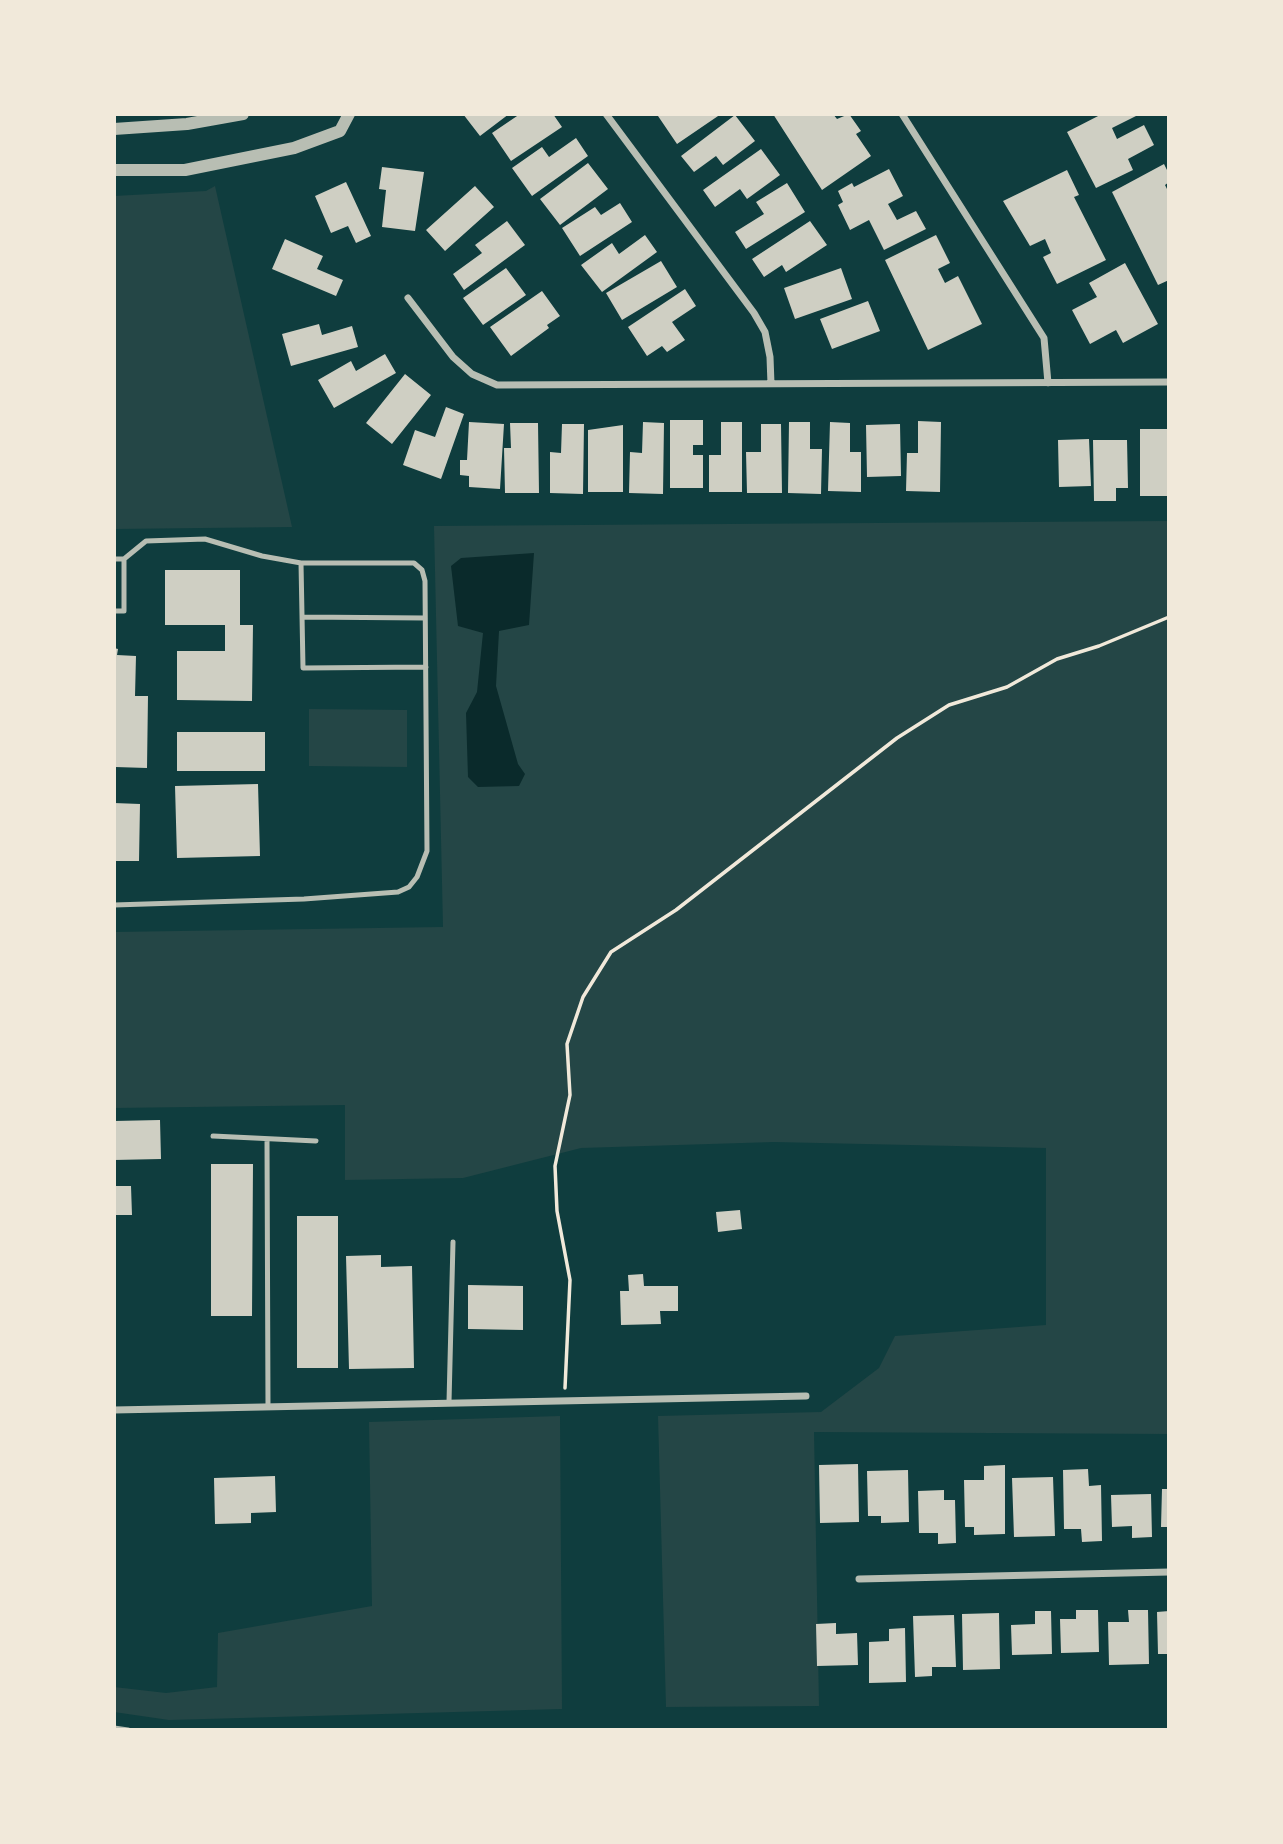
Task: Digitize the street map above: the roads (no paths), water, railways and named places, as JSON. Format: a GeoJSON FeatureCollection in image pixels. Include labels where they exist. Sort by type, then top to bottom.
{"type":"FeatureCollection","features":[{"type":"Feature","properties":{"kind":"street"},"geometry":{"type":"LineString","coordinates":[[114,129],[187,124],[243,114]]}},
{"type":"Feature","properties":{"kind":"street"},"geometry":{"type":"LineString","coordinates":[[114,170],[185,170],[294,148],[340,131],[349,114]]}},
{"type":"Feature","properties":{"kind":"street"},"geometry":{"type":"LineString","coordinates":[[606,114],[754,313],[765,332],[770,356],[771,384]]}},
{"type":"Feature","properties":{"kind":"street"},"geometry":{"type":"LineString","coordinates":[[902,114],[1044,338],[1048,383]]}},
{"type":"Feature","properties":{"kind":"street"},"geometry":{"type":"LineString","coordinates":[[408,298],[453,357],[472,374],[497,385],[1169,382]]}},
{"type":"Feature","properties":{"kind":"street"},"geometry":{"type":"LineString","coordinates":[[114,1410],[806,1396]]}},
{"type":"Feature","properties":{"kind":"street"},"geometry":{"type":"LineString","coordinates":[[859,1579],[1169,1572]]}},
{"type":"Feature","properties":{"kind":"lane"},"geometry":{"type":"LineString","coordinates":[[114,559],[124,559],[146,541],[205,539],[262,556],[301,563],[414,563],[422,570],[425,581],[427,852],[409,887],[398,892],[304,899],[114,905]]}},
{"type":"Feature","properties":{"kind":"lane"},"geometry":{"type":"LineString","coordinates":[[114,611],[124,611],[124,559]]}},
{"type":"Feature","properties":{"kind":"lane"},"geometry":{"type":"LineString","coordinates":[[301,563],[303,668],[426,667]]}},
{"type":"Feature","properties":{"kind":"lane"},"geometry":{"type":"LineString","coordinates":[[302,617],[425,618]]}},
{"type":"Feature","properties":{"kind":"lane"},"geometry":{"type":"LineString","coordinates":[[212,1136],[316,1141]]}},
{"type":"Feature","properties":{"kind":"lane"},"geometry":{"type":"LineString","coordinates":[[267,1139],[268,1407]]}},
{"type":"Feature","properties":{"kind":"lane"},"geometry":{"type":"LineString","coordinates":[[449,1402],[453,1242]]}},
{"type":"Feature","properties":{"kind":"lane"},"geometry":{"type":"LineString","coordinates":[[114,1728],[128,1730]]}}]}
